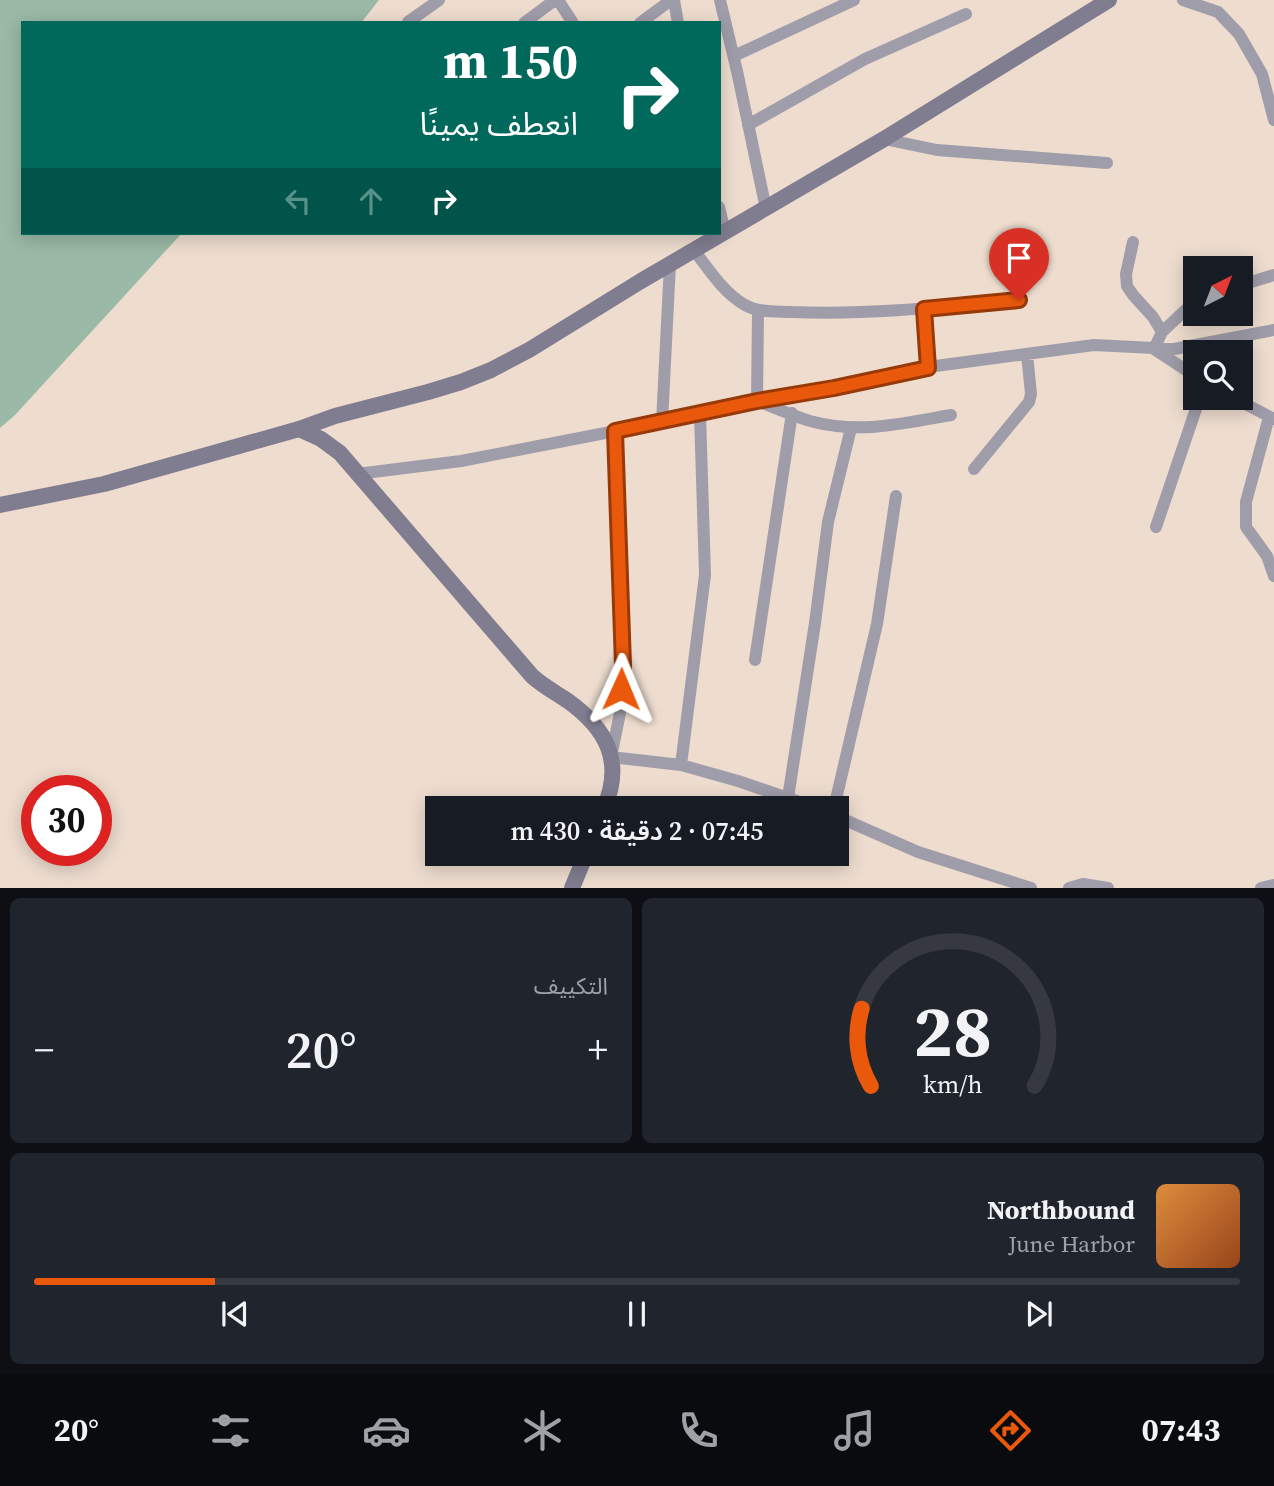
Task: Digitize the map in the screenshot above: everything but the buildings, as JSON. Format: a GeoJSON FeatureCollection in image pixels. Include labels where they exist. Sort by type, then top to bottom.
{"type":"FeatureCollection","features":[{"type":"Feature","properties":{"kind":"main road"},"geometry":{"type":"LineString","coordinates":[[721,234],[884,139],[1110,0]]}},
{"type":"Feature","properties":{"kind":"main road"},"geometry":{"type":"LineString","coordinates":[[0,505],[104,484],[461,382],[529,350],[720,235]]}},
{"type":"Feature","properties":{"kind":"main road"},"geometry":{"type":"LineString","coordinates":[[335,416],[340,453]]}},
{"type":"Feature","properties":{"kind":"main road"},"geometry":{"type":"LineString","coordinates":[[299,429],[321,439],[340,453],[532,676],[544,687],[569,702],[604,736],[611,757],[613,779],[608,796]]}},
{"type":"Feature","properties":{"kind":"main road"},"geometry":{"type":"LineString","coordinates":[[572,887],[581,866]]}},
{"type":"Feature","properties":{"kind":"street"},"geometry":{"type":"LineString","coordinates":[[409,21],[439,0]]}},
{"type":"Feature","properties":{"kind":"street"},"geometry":{"type":"LineString","coordinates":[[526,21],[557,0],[572,21]]}},
{"type":"Feature","properties":{"kind":"street"},"geometry":{"type":"LineString","coordinates":[[642,21],[672,0],[677,21]]}},
{"type":"Feature","properties":{"kind":"street"},"geometry":{"type":"LineString","coordinates":[[720,0],[766,209]]}},
{"type":"Feature","properties":{"kind":"street"},"geometry":{"type":"LineString","coordinates":[[734,56],[853,0]]}},
{"type":"Feature","properties":{"kind":"street"},"geometry":{"type":"LineString","coordinates":[[1184,0],[1218,12],[1239,34],[1262,74],[1274,120]]}},
{"type":"Feature","properties":{"kind":"street"},"geometry":{"type":"LineString","coordinates":[[748,125],[865,59],[967,14]]}},
{"type":"Feature","properties":{"kind":"street"},"geometry":{"type":"LineString","coordinates":[[884,139],[937,150],[1107,163]]}},
{"type":"Feature","properties":{"kind":"street"},"geometry":{"type":"LineString","coordinates":[[721,215],[725,232]]}},
{"type":"Feature","properties":{"kind":"street"},"geometry":{"type":"LineString","coordinates":[[1133,242],[1126,274],[1127,286],[1162,332]]}},
{"type":"Feature","properties":{"kind":"street"},"geometry":{"type":"LineString","coordinates":[[694,250],[719,283],[745,305],[758,310],[829,313],[924,309],[1019,300]]}},
{"type":"Feature","properties":{"kind":"street"},"geometry":{"type":"LineString","coordinates":[[662,422],[670,264]]}},
{"type":"Feature","properties":{"kind":"street"},"geometry":{"type":"LineString","coordinates":[[1253,281],[1274,275]]}},
{"type":"Feature","properties":{"kind":"street"},"geometry":{"type":"LineString","coordinates":[[924,309],[928,368]]}},
{"type":"Feature","properties":{"kind":"street"},"geometry":{"type":"LineString","coordinates":[[757,401],[758,310]]}},
{"type":"Feature","properties":{"kind":"street"},"geometry":{"type":"LineString","coordinates":[[1154,349],[1162,332],[1183,312]]}},
{"type":"Feature","properties":{"kind":"street"},"geometry":{"type":"LineString","coordinates":[[357,474],[461,461],[928,368],[1094,345],[1174,349],[1274,330]]}},
{"type":"Feature","properties":{"kind":"street"},"geometry":{"type":"LineString","coordinates":[[1154,349],[1183,368]]}},
{"type":"Feature","properties":{"kind":"street"},"geometry":{"type":"LineString","coordinates":[[974,469],[1029,402],[1031,394],[1027,354]]}},
{"type":"Feature","properties":{"kind":"street"},"geometry":{"type":"LineString","coordinates":[[757,401],[814,422],[851,428],[895,425],[951,415]]}},
{"type":"Feature","properties":{"kind":"street"},"geometry":{"type":"LineString","coordinates":[[1253,408],[1272,418],[1246,502],[1246,527],[1267,556],[1274,576]]}},
{"type":"Feature","properties":{"kind":"street"},"geometry":{"type":"LineString","coordinates":[[1156,527],[1196,410]]}},
{"type":"Feature","properties":{"kind":"street"},"geometry":{"type":"LineString","coordinates":[[681,765],[705,575],[700,414]]}},
{"type":"Feature","properties":{"kind":"street"},"geometry":{"type":"LineString","coordinates":[[755,660],[792,414]]}},
{"type":"Feature","properties":{"kind":"street"},"geometry":{"type":"LineString","coordinates":[[788,796],[828,522],[851,428]]}},
{"type":"Feature","properties":{"kind":"street"},"geometry":{"type":"LineString","coordinates":[[615,431],[623,665],[620,713],[611,757],[681,765],[782,796]]}},
{"type":"Feature","properties":{"kind":"street"},"geometry":{"type":"LineString","coordinates":[[837,796],[877,624],[896,496]]}},
{"type":"Feature","properties":{"kind":"street"},"geometry":{"type":"LineString","coordinates":[[849,822],[918,852],[1031,887]]}},
{"type":"Feature","properties":{"kind":"street"},"geometry":{"type":"LineString","coordinates":[[1069,887],[1083,884],[1108,887]]}},
{"type":"Feature","properties":{"kind":"street"},"geometry":{"type":"LineString","coordinates":[[1261,887],[1274,885]]}},
{"type":"Feature","properties":{"kind":"green space"},"geometry":{"type":"Polygon","coordinates":[[[0,0],[379,0],[363,21],[21,21],[21,235],[180,235],[0,428],[0,0]]]}},
{"type":"Feature","properties":{"kind":"route"},"geometry":{"type":"LineString","coordinates":[[621,689],[623,665],[615,431],[928,368],[924,309],[1019,300]]}}]}
